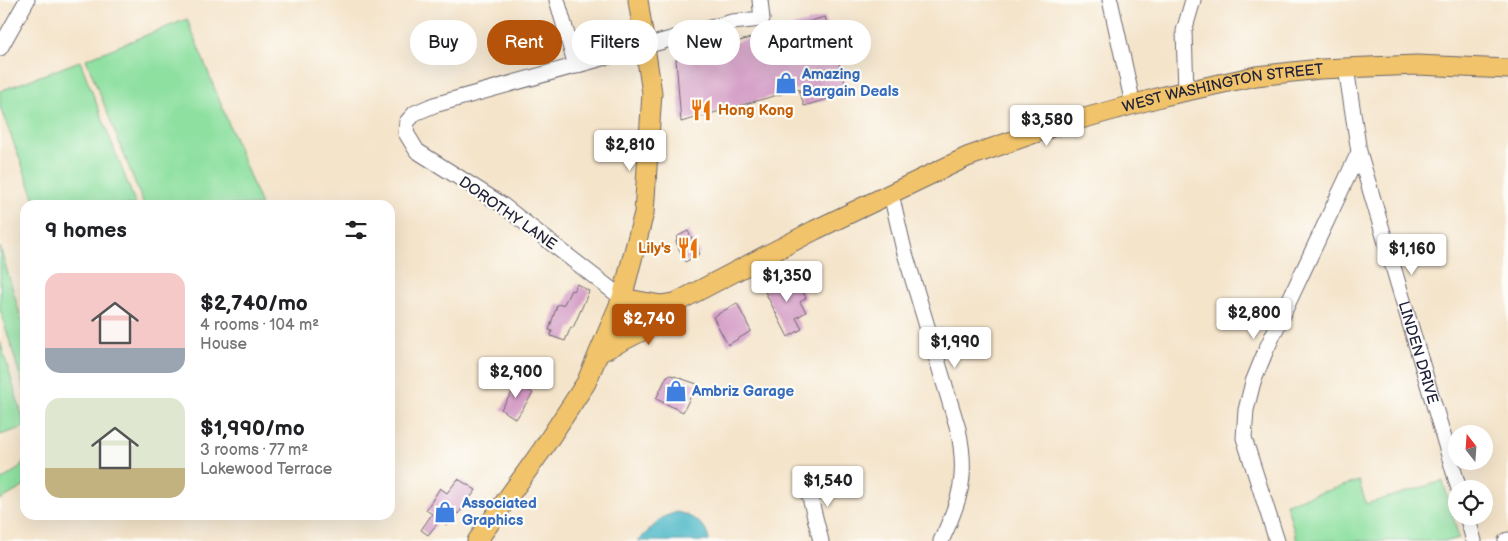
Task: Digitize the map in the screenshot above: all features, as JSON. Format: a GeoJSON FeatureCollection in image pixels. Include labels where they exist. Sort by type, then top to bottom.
{"type":"FeatureCollection","features":[{"type":"Feature","properties":{"kind":"main road"},"geometry":{"type":"LineString","coordinates":[[638,0],[641,20]]}},
{"type":"Feature","properties":{"kind":"main road"},"geometry":{"type":"LineString","coordinates":[[477,541],[542,450],[586,383],[622,298],[644,213],[652,93],[648,65]]}},
{"type":"Feature","properties":{"kind":"main road","name":"WEST WASHINGTON STREET"},"geometry":{"type":"LineString","coordinates":[[675,304],[815,230],[967,157],[1052,127],[1133,104],[1256,76],[1346,68],[1417,65],[1508,69]]}},
{"type":"Feature","properties":{"kind":"main road"},"geometry":{"type":"LineString","coordinates":[[622,298],[662,305],[675,304]]}},
{"type":"Feature","properties":{"kind":"main road"},"geometry":{"type":"LineString","coordinates":[[599,353],[652,326],[675,304]]}},
{"type":"Feature","properties":{"kind":"street"},"geometry":{"type":"LineString","coordinates":[[0,48],[27,0]]}},
{"type":"Feature","properties":{"kind":"street"},"geometry":{"type":"LineString","coordinates":[[557,0],[576,66],[579,65]]}},
{"type":"Feature","properties":{"kind":"street"},"geometry":{"type":"LineString","coordinates":[[658,42],[732,22],[762,19],[760,0]]}},
{"type":"Feature","properties":{"kind":"street"},"geometry":{"type":"LineString","coordinates":[[1110,0],[1133,104]]}},
{"type":"Feature","properties":{"kind":"street"},"geometry":{"type":"LineString","coordinates":[[1186,91],[1184,31],[1193,0]]}},
{"type":"Feature","properties":{"kind":"street","name":"DOROTHY LANE"},"geometry":{"type":"LineString","coordinates":[[576,66],[434,105],[415,113],[406,122],[406,133],[417,151],[501,204],[622,298]]}},
{"type":"Feature","properties":{"kind":"street","name":"LINDEN DRIVE"},"geometry":{"type":"LineString","coordinates":[[1346,68],[1359,152],[1456,480]]}},
{"type":"Feature","properties":{"kind":"street"},"geometry":{"type":"LineString","coordinates":[[1277,541],[1244,438],[1246,410],[1253,382],[1266,350],[1359,152]]}},
{"type":"Feature","properties":{"kind":"street"},"geometry":{"type":"LineString","coordinates":[[891,194],[904,250],[958,429],[964,456],[962,483],[953,515],[942,541]]}},
{"type":"Feature","properties":{"kind":"street"},"geometry":{"type":"LineString","coordinates":[[806,482],[821,541]]}},
{"type":"Feature","properties":{"kind":"street"},"geometry":{"type":"LineString","coordinates":[[1470,525],[1474,541]]}},
{"type":"Feature","properties":{"kind":"green space"},"geometry":{"type":"Polygon","coordinates":[[[187,19],[259,200],[142,200],[86,59],[187,19]]]}},
{"type":"Feature","properties":{"kind":"green space"},"geometry":{"type":"Polygon","coordinates":[[[80,61],[134,200],[35,200],[0,107],[0,91],[80,61]]]}},
{"type":"Feature","properties":{"kind":"green space"},"geometry":{"type":"Polygon","coordinates":[[[0,247],[20,314],[20,375],[0,309],[0,247]]]}},
{"type":"Feature","properties":{"kind":"green space"},"geometry":{"type":"Polygon","coordinates":[[[0,341],[20,408],[20,429],[0,435],[0,341]]]}},
{"type":"Feature","properties":{"kind":"green space"},"geometry":{"type":"Polygon","coordinates":[[[20,466],[20,489],[0,500],[0,481],[20,466]]]}},
{"type":"Feature","properties":{"kind":"green space"},"geometry":{"type":"Polygon","coordinates":[[[1359,481],[1366,504],[1443,481],[1448,499],[1448,525],[1455,525],[1459,538],[1449,541],[1297,541],[1286,503],[1359,481]]]}},
{"type":"Feature","properties":{"kind":"water"},"geometry":{"type":"Polygon","coordinates":[[[677,512],[688,516],[702,525],[709,541],[638,541],[663,517],[677,512]]]}},
{"type":"Feature","properties":{"kind":"building"},"geometry":{"type":"Polygon","coordinates":[[[825,17],[826,20],[814,20],[825,17]]]}},
{"type":"Feature","properties":{"kind":"building"},"geometry":{"type":"Polygon","coordinates":[[[750,38],[750,65],[840,65],[848,93],[804,106],[799,89],[681,122],[676,65],[740,65],[740,41],[750,38]]]}},
{"type":"Feature","properties":{"kind":"building","name":"Lily's"},"geometry":{"type":"Polygon","coordinates":[[[688,231],[700,254],[685,262],[676,242],[678,236],[688,231]]]}},
{"type":"Feature","properties":{"kind":"building"},"geometry":{"type":"Polygon","coordinates":[[[794,275],[806,298],[800,302],[806,312],[796,318],[802,329],[788,337],[763,288],[783,277],[784,279],[794,275]]]}},
{"type":"Feature","properties":{"kind":"building"},"geometry":{"type":"Polygon","coordinates":[[[577,284],[589,291],[573,328],[571,327],[565,341],[551,336],[552,331],[549,330],[557,305],[564,304],[571,290],[573,291],[577,284]]]}},
{"type":"Feature","properties":{"kind":"building"},"geometry":{"type":"Polygon","coordinates":[[[737,303],[751,331],[728,345],[713,317],[737,303]]]}},
{"type":"Feature","properties":{"kind":"building","name":"Ambriz Garage"},"geometry":{"type":"Polygon","coordinates":[[[671,375],[697,384],[683,412],[656,399],[667,376],[671,375]]]}},
{"type":"Feature","properties":{"kind":"building"},"geometry":{"type":"Polygon","coordinates":[[[512,379],[533,393],[516,419],[501,409],[513,391],[506,386],[512,379]]]}},
{"type":"Feature","properties":{"kind":"building"},"geometry":{"type":"Polygon","coordinates":[[[458,479],[476,490],[447,525],[440,520],[428,535],[421,530],[432,514],[426,510],[440,488],[447,493],[458,479]]]}},
{"type":"Feature","properties":{"kind":"place","name":"Amazing Bargain Deals"},"geometry":{"type":"Point","coordinates":[786,83]}},
{"type":"Feature","properties":{"kind":"place","name":"Hong Kong"},"geometry":{"type":"Point","coordinates":[701,110]}},
{"type":"Feature","properties":{"kind":"place","name":"Lily's"},"geometry":{"type":"Point","coordinates":[688,248]}},
{"type":"Feature","properties":{"kind":"place","name":"Ambriz Garage"},"geometry":{"type":"Point","coordinates":[676,391]}},
{"type":"Feature","properties":{"kind":"place","name":"Associated Graphics"},"geometry":{"type":"Point","coordinates":[445,512]}}]}
